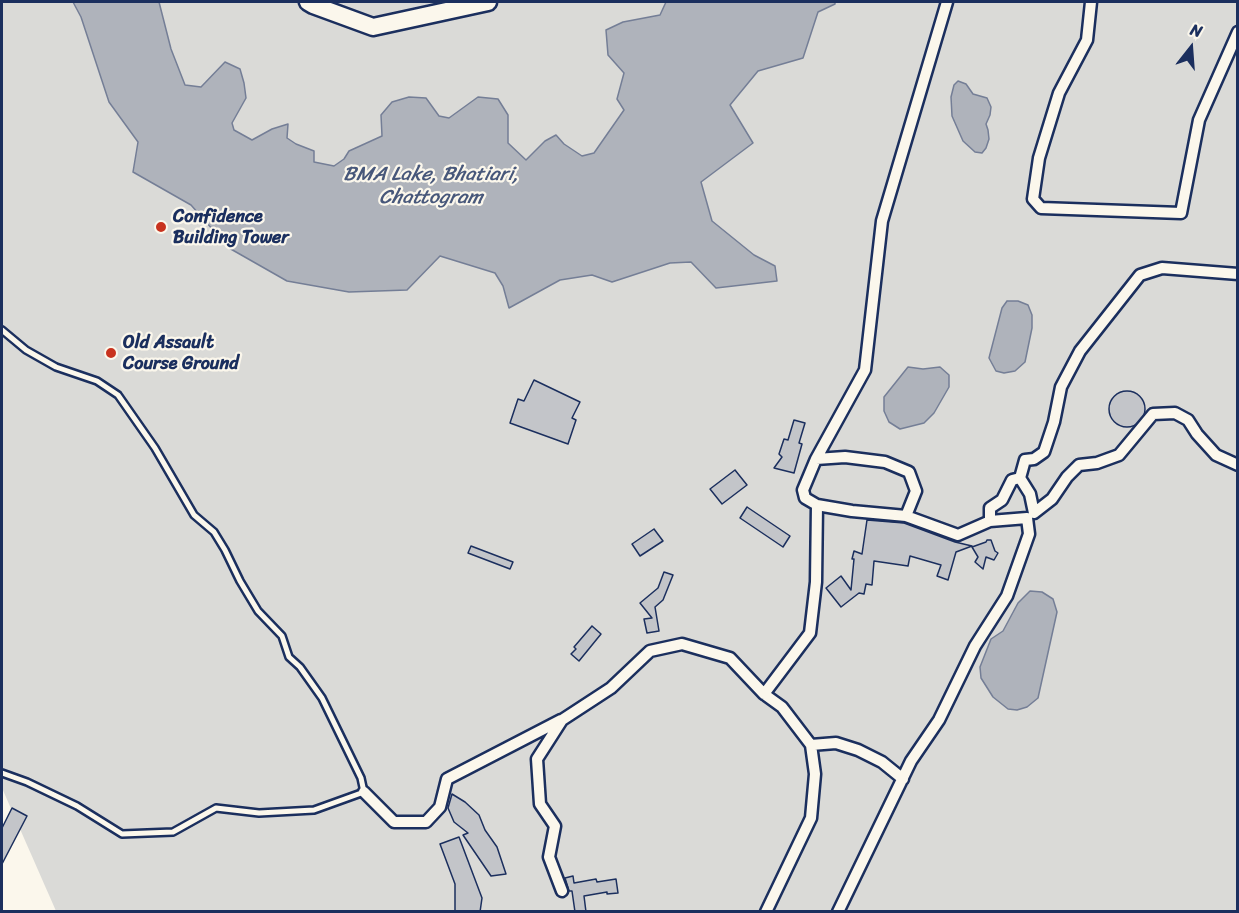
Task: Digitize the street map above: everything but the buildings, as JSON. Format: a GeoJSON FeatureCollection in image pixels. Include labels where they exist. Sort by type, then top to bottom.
{"type":"FeatureCollection","features":[{"type":"Feature","properties":{"kind":"main road"},"geometry":{"type":"LineString","coordinates":[[308,2],[373,27],[488,2]]}},
{"type":"Feature","properties":{"kind":"street"},"geometry":{"type":"LineString","coordinates":[[947,2],[882,220],[865,370],[816,459],[803,490],[805,498],[817,505],[852,512],[906,516],[958,535],[990,520],[1031,515],[1052,499],[1078,465],[1097,463],[1119,455],[1153,414],[1175,413],[1188,420],[1216,455],[1238,465]]}},
{"type":"Feature","properties":{"kind":"street"},"geometry":{"type":"LineString","coordinates":[[1091,2],[1087,40],[1059,93],[1039,158],[1034,198],[1041,208],[1180,213],[1199,120],[1238,32]]}},
{"type":"Feature","properties":{"kind":"street"},"geometry":{"type":"LineString","coordinates":[[838,912],[911,761],[939,720],[975,646],[1007,596],[1029,534],[1030,494],[1020,478],[1025,460],[1034,459],[1044,452],[1054,422],[1061,387],[1080,351],[1140,275],[1162,268],[1238,274]]}},
{"type":"Feature","properties":{"kind":"street"},"geometry":{"type":"LineString","coordinates":[[816,459],[844,457],[885,462],[909,472],[916,491],[906,516]]}},
{"type":"Feature","properties":{"kind":"street"},"geometry":{"type":"LineString","coordinates":[[990,520],[990,508],[1002,500],[1012,480],[1020,478]]}},
{"type":"Feature","properties":{"kind":"street"},"geometry":{"type":"LineString","coordinates":[[764,694],[810,633],[816,582],[817,505]]}},
{"type":"Feature","properties":{"kind":"street"},"geometry":{"type":"LineString","coordinates":[[364,792],[394,822],[426,822],[440,807],[447,779],[562,720],[611,688],[650,651],[682,644],[730,658],[764,694],[782,707],[811,745],[815,774],[811,818],[766,912]]}},
{"type":"Feature","properties":{"kind":"street"},"geometry":{"type":"LineString","coordinates":[[562,720],[537,759],[540,804],[555,826],[549,857],[562,891]]}},
{"type":"Feature","properties":{"kind":"street"},"geometry":{"type":"LineString","coordinates":[[811,745],[836,743],[858,750],[882,762],[903,779]]}},
{"type":"Feature","properties":{"kind":"lane"},"geometry":{"type":"LineString","coordinates":[[2,330],[26,350],[56,367],[97,381],[118,395],[155,448],[194,515],[214,532],[258,611],[282,636],[290,657],[322,698],[361,778],[364,792],[314,810],[259,813],[216,808],[173,832],[122,834],[77,806],[27,782],[2,773]]}},
{"type":"Feature","properties":{"kind":"shaded area"},"geometry":{"type":"Polygon","coordinates":[[[2,2],[1237,2],[1237,911],[56,911],[2,788],[2,2]]]}},
{"type":"Feature","properties":{"kind":"water","name":"BMA Lake, Bhatiari, Chattogram"},"geometry":{"type":"Polygon","coordinates":[[[73,2],[159,2],[171,49],[185,85],[201,87],[225,62],[240,69],[246,98],[232,123],[234,130],[252,140],[272,129],[288,124],[287,138],[314,151],[314,162],[334,166],[344,159],[349,151],[382,136],[381,115],[392,102],[409,97],[426,98],[439,116],[449,118],[478,97],[498,99],[508,115],[508,143],[526,160],[545,141],[556,135],[564,144],[582,156],[594,153],[624,110],[617,99],[624,73],[608,55],[606,30],[623,22],[660,15],[666,2],[835,2],[835,4],[818,12],[803,58],[758,71],[730,105],[753,143],[701,182],[712,221],[754,255],[775,266],[777,281],[716,288],[691,262],[670,263],[612,282],[592,275],[560,280],[509,308],[503,286],[495,273],[440,256],[407,290],[349,292],[287,281],[229,248],[191,205],[133,172],[138,142],[109,102],[81,17],[73,2]]]}},
{"type":"Feature","properties":{"kind":"water"},"geometry":{"type":"Polygon","coordinates":[[[958,81],[966,84],[973,94],[987,98],[991,107],[986,124],[989,139],[982,153],[975,152],[963,141],[952,116],[951,97],[954,85],[958,81]]]}},
{"type":"Feature","properties":{"kind":"water"},"geometry":{"type":"Polygon","coordinates":[[[1007,301],[1018,301],[1028,305],[1032,315],[1032,328],[1025,362],[1015,371],[1004,373],[996,371],[989,358],[1002,308],[1007,301]]]}},
{"type":"Feature","properties":{"kind":"water"},"geometry":{"type":"Polygon","coordinates":[[[908,367],[923,369],[940,367],[949,375],[949,387],[934,413],[924,423],[900,429],[889,422],[884,411],[884,397],[908,367]]]}},
{"type":"Feature","properties":{"kind":"water"},"geometry":{"type":"Polygon","coordinates":[[[1030,591],[1042,592],[1053,599],[1057,612],[1038,698],[1027,707],[1017,710],[1008,709],[993,697],[981,678],[980,667],[991,639],[1003,631],[1018,603],[1030,591]]]}},
{"type":"Feature","properties":{"kind":"place","name":"Confidence Building Tower"},"geometry":{"type":"Point","coordinates":[161,227]}},
{"type":"Feature","properties":{"kind":"place","name":"Old Assault Course Ground"},"geometry":{"type":"Point","coordinates":[111,353]}}]}
